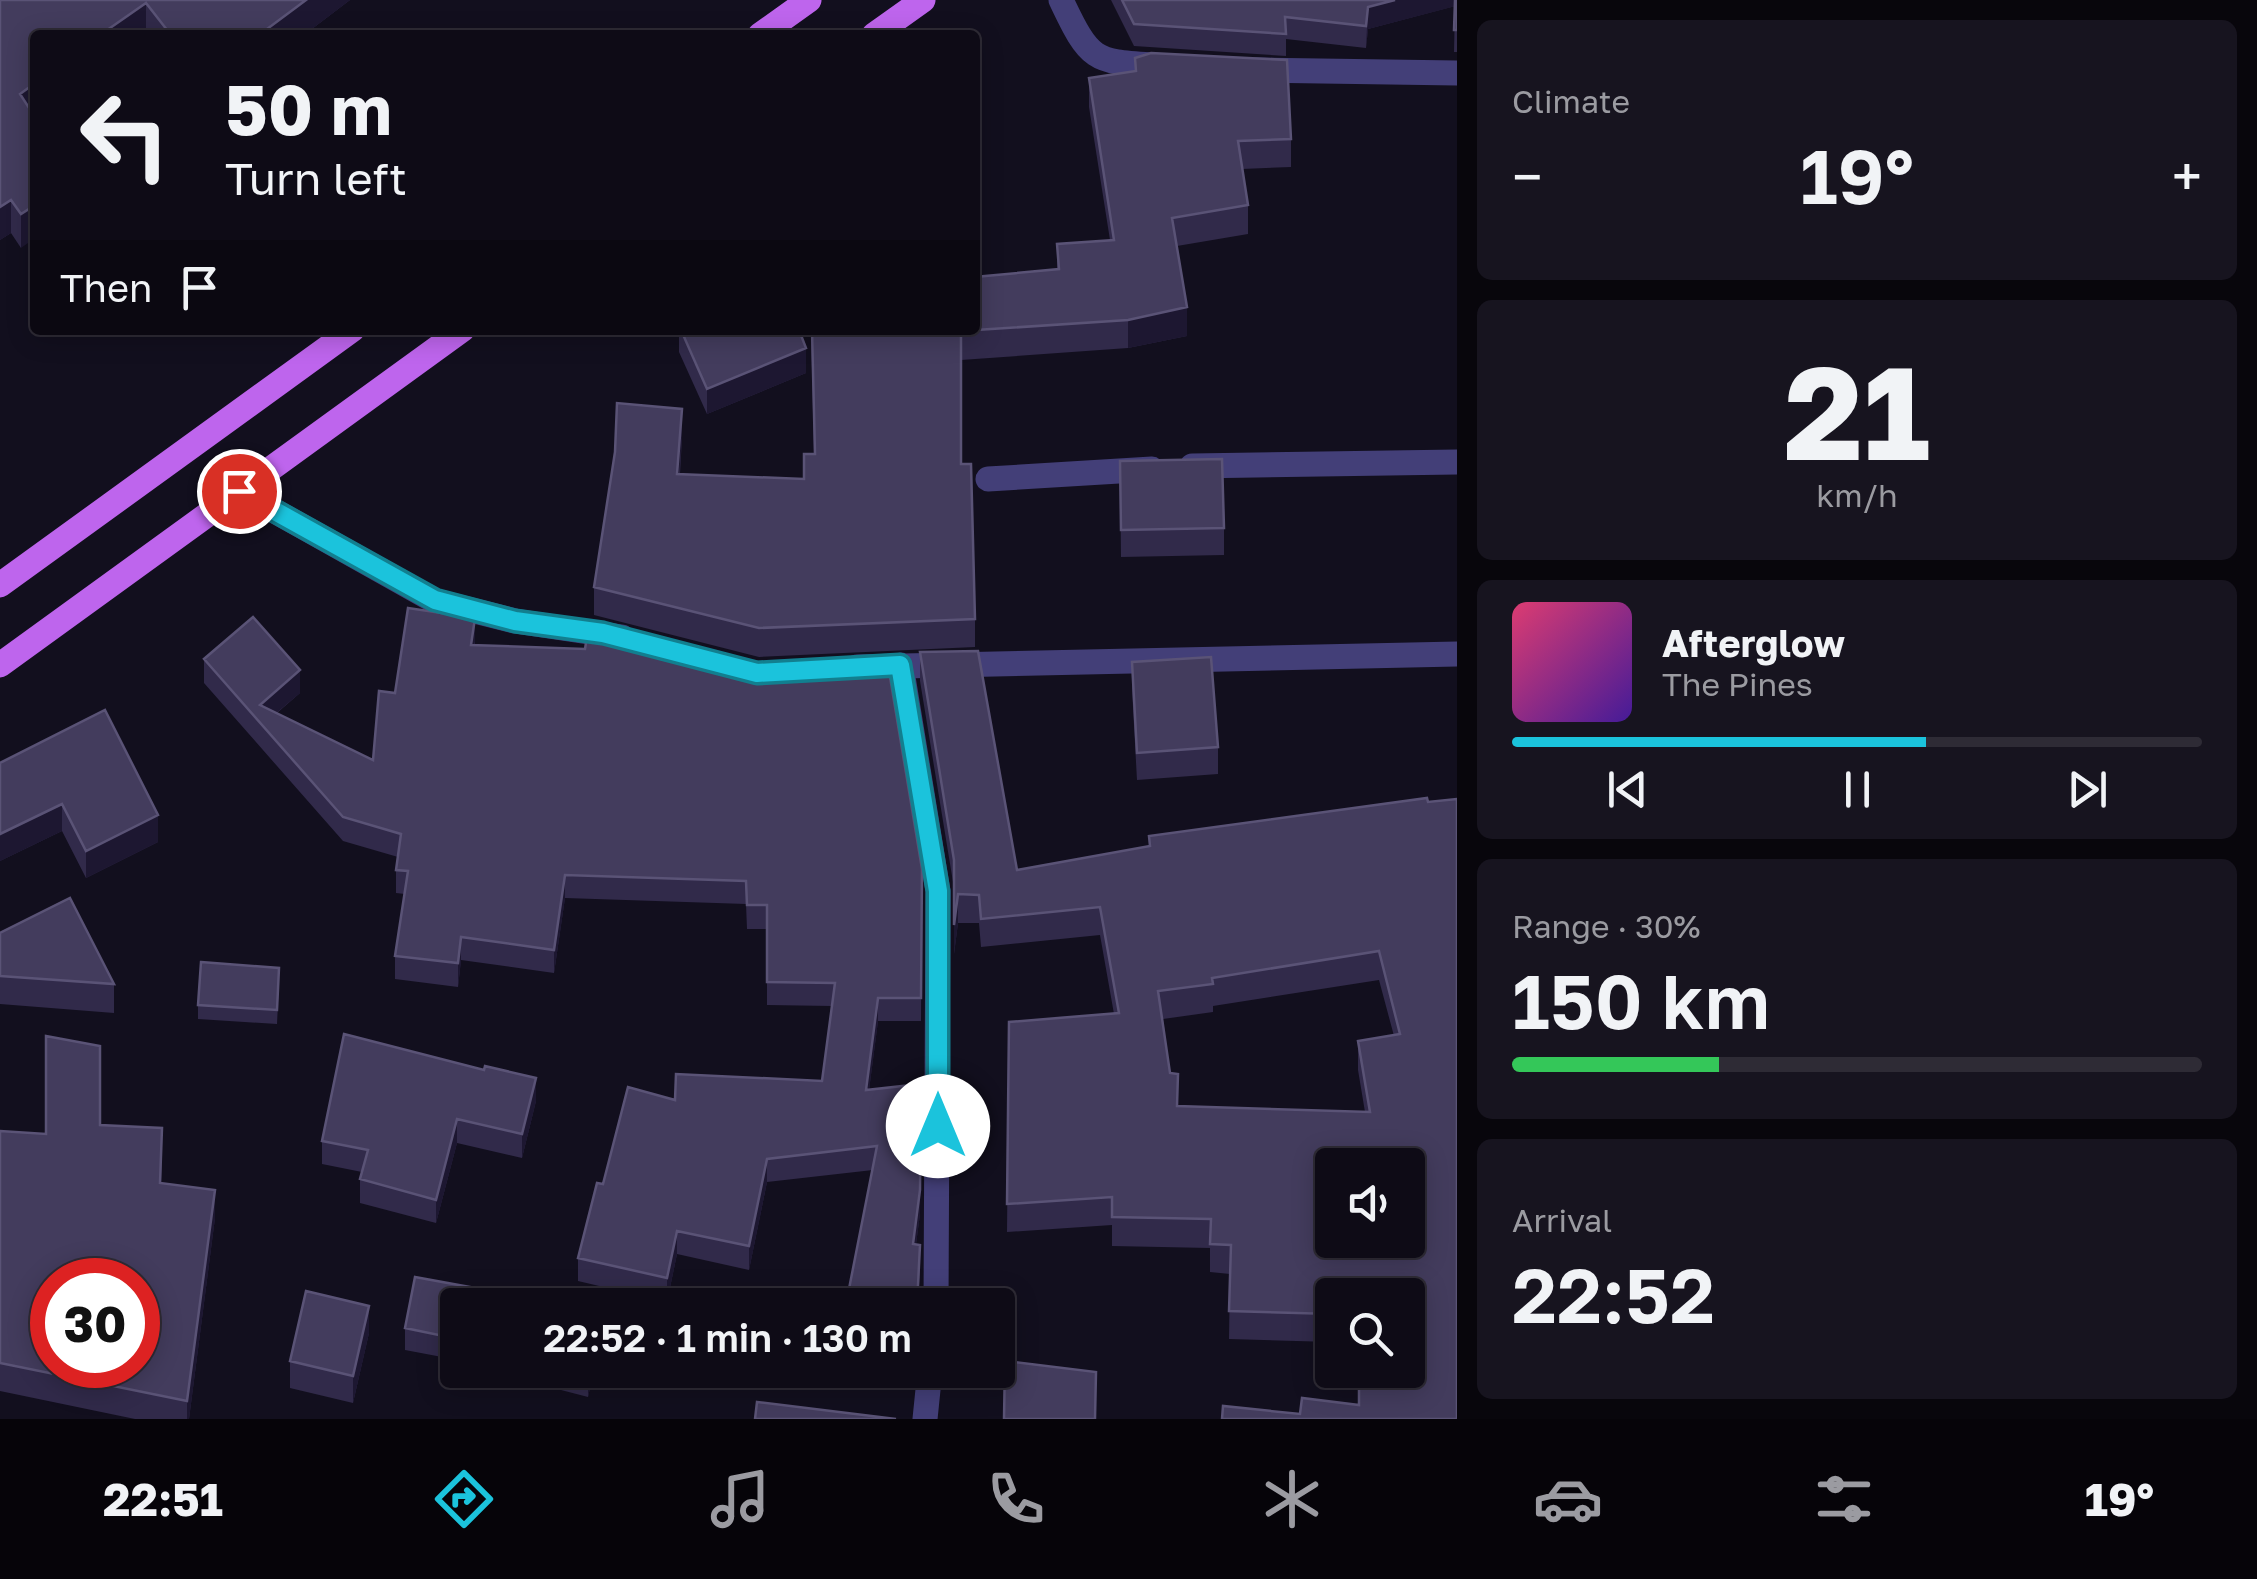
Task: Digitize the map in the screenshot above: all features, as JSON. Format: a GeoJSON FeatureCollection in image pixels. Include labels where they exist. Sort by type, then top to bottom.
{"type":"FeatureCollection","features":[{"type":"Feature","properties":{"kind":"main road"},"geometry":{"type":"LineString","coordinates":[[767,30],[809,0]]}},
{"type":"Feature","properties":{"kind":"main road"},"geometry":{"type":"LineString","coordinates":[[881,30],[923,0]]}},
{"type":"Feature","properties":{"kind":"main road"},"geometry":{"type":"LineString","coordinates":[[0,586],[345,335]]}},
{"type":"Feature","properties":{"kind":"main road"},"geometry":{"type":"LineString","coordinates":[[0,664],[455,335]]}},
{"type":"Feature","properties":{"kind":"street"},"geometry":{"type":"LineString","coordinates":[[1060,0],[1084,49],[1108,62],[1191,68]]}},
{"type":"Feature","properties":{"kind":"street"},"geometry":{"type":"LineString","coordinates":[[1227,69],[1457,73]]}},
{"type":"Feature","properties":{"kind":"street"},"geometry":{"type":"LineString","coordinates":[[988,479],[1202,466],[1457,462]]}},
{"type":"Feature","properties":{"kind":"street"},"geometry":{"type":"LineString","coordinates":[[239,491],[435,600],[515,621],[642,643]]}},
{"type":"Feature","properties":{"kind":"street"},"geometry":{"type":"LineString","coordinates":[[829,669],[1457,654]]}},
{"type":"Feature","properties":{"kind":"street"},"geometry":{"type":"LineString","coordinates":[[900,665],[938,891],[936,1288]]}},
{"type":"Feature","properties":{"kind":"street"},"geometry":{"type":"LineString","coordinates":[[925,1419],[928,1388]]}},
{"type":"Feature","properties":{"kind":"building"},"geometry":{"type":"Polygon","coordinates":[[[0,0],[306,0],[266,30],[167,30],[146,3],[107,30],[30,30],[30,87],[20,94],[30,109],[30,208],[21,214],[11,200],[0,207],[0,0]]]}},
{"type":"Feature","properties":{"kind":"building"},"geometry":{"type":"Polygon","coordinates":[[[1122,0],[1395,0],[1368,7],[1366,26],[1285,17],[1286,34],[1134,24],[1122,0]]]}},
{"type":"Feature","properties":{"kind":"building"},"geometry":{"type":"Polygon","coordinates":[[[1457,0],[1457,30],[1454,30],[1457,0]]]}},
{"type":"Feature","properties":{"kind":"building"},"geometry":{"type":"Polygon","coordinates":[[[1151,53],[1287,60],[1291,139],[1238,141],[1248,205],[1172,218],[1187,307],[1128,320],[980,330],[980,277],[1059,269],[1057,244],[1114,240],[1089,78],[1136,71],[1135,58],[1151,53]]]}},
{"type":"Feature","properties":{"kind":"building"},"geometry":{"type":"Polygon","coordinates":[[[683,335],[801,335],[806,348],[707,389],[683,335]]]}},
{"type":"Feature","properties":{"kind":"building"},"geometry":{"type":"Polygon","coordinates":[[[812,335],[961,335],[961,464],[971,464],[975,619],[759,628],[594,587],[615,452],[617,403],[682,409],[677,474],[804,479],[804,454],[815,454],[812,335]]]}},
{"type":"Feature","properties":{"kind":"building"},"geometry":{"type":"Polygon","coordinates":[[[1222,459],[1224,528],[1121,530],[1120,461],[1222,459]]]}},
{"type":"Feature","properties":{"kind":"building"},"geometry":{"type":"Polygon","coordinates":[[[408,608],[475,618],[471,645],[585,649],[589,624],[753,666],[887,659],[922,869],[921,998],[878,998],[866,1090],[921,1084],[920,1190],[913,1244],[920,1245],[918,1288],[849,1288],[877,1146],[767,1159],[749,1246],[677,1231],[667,1278],[578,1258],[597,1183],[603,1184],[628,1087],[675,1100],[676,1074],[822,1081],[835,983],[767,982],[767,905],[747,905],[746,881],[565,875],[554,950],[461,937],[458,963],[395,956],[408,871],[396,870],[401,834],[343,817],[204,659],[253,617],[300,670],[260,705],[373,760],[379,691],[395,693],[408,608]]]}},
{"type":"Feature","properties":{"kind":"building"},"geometry":{"type":"Polygon","coordinates":[[[978,651],[1017,870],[1150,846],[1149,836],[1427,798],[1428,802],[1457,799],[1457,1419],[1222,1419],[1223,1406],[1300,1414],[1302,1398],[1359,1405],[1359,1388],[1425,1388],[1425,1278],[1315,1278],[1315,1314],[1229,1311],[1231,1245],[1210,1244],[1211,1219],[1112,1217],[1112,1197],[1007,1204],[1009,1022],[1119,1013],[1100,907],[981,919],[979,895],[958,894],[954,925],[954,860],[920,652],[978,651]],[[1379,951],[1212,978],[1213,984],[1158,991],[1170,1073],[1178,1074],[1177,1106],[1370,1112],[1358,1041],[1400,1034],[1379,951]]]}},
{"type":"Feature","properties":{"kind":"building"},"geometry":{"type":"Polygon","coordinates":[[[1211,657],[1218,747],[1137,753],[1132,662],[1211,657]]]}},
{"type":"Feature","properties":{"kind":"building"},"geometry":{"type":"Polygon","coordinates":[[[105,710],[158,815],[86,851],[62,804],[0,834],[0,763],[105,710]]]}},
{"type":"Feature","properties":{"kind":"building"},"geometry":{"type":"Polygon","coordinates":[[[70,898],[114,984],[0,976],[0,933],[70,898]]]}},
{"type":"Feature","properties":{"kind":"building"},"geometry":{"type":"Polygon","coordinates":[[[201,962],[279,968],[277,1010],[198,1005],[201,962]]]}},
{"type":"Feature","properties":{"kind":"building"},"geometry":{"type":"Polygon","coordinates":[[[344,1034],[484,1070],[485,1066],[536,1078],[522,1134],[457,1119],[436,1200],[360,1179],[368,1150],[322,1141],[344,1034]]]}},
{"type":"Feature","properties":{"kind":"building"},"geometry":{"type":"Polygon","coordinates":[[[46,1036],[100,1046],[100,1125],[162,1128],[160,1183],[215,1190],[187,1401],[123,1388],[160,1388],[160,1258],[30,1258],[30,1369],[0,1363],[0,1131],[46,1134],[46,1036]]]}},
{"type":"Feature","properties":{"kind":"building"},"geometry":{"type":"Polygon","coordinates":[[[415,1277],[475,1288],[440,1288],[440,1335],[405,1328],[415,1277]]]}},
{"type":"Feature","properties":{"kind":"building"},"geometry":{"type":"Polygon","coordinates":[[[306,1291],[369,1306],[353,1376],[290,1361],[306,1291]]]}},
{"type":"Feature","properties":{"kind":"building"},"geometry":{"type":"Polygon","coordinates":[[[1015,1362],[1096,1372],[1095,1419],[1004,1419],[1005,1388],[1015,1388],[1015,1362]]]}},
{"type":"Feature","properties":{"kind":"building"},"geometry":{"type":"Polygon","coordinates":[[[757,1402],[896,1419],[755,1419],[757,1402]]]}},
{"type":"Feature","properties":{"kind":"route"},"geometry":{"type":"LineString","coordinates":[[239,491],[435,600],[515,621],[603,633],[757,673],[900,665],[938,891],[938,1126]]}}]}
